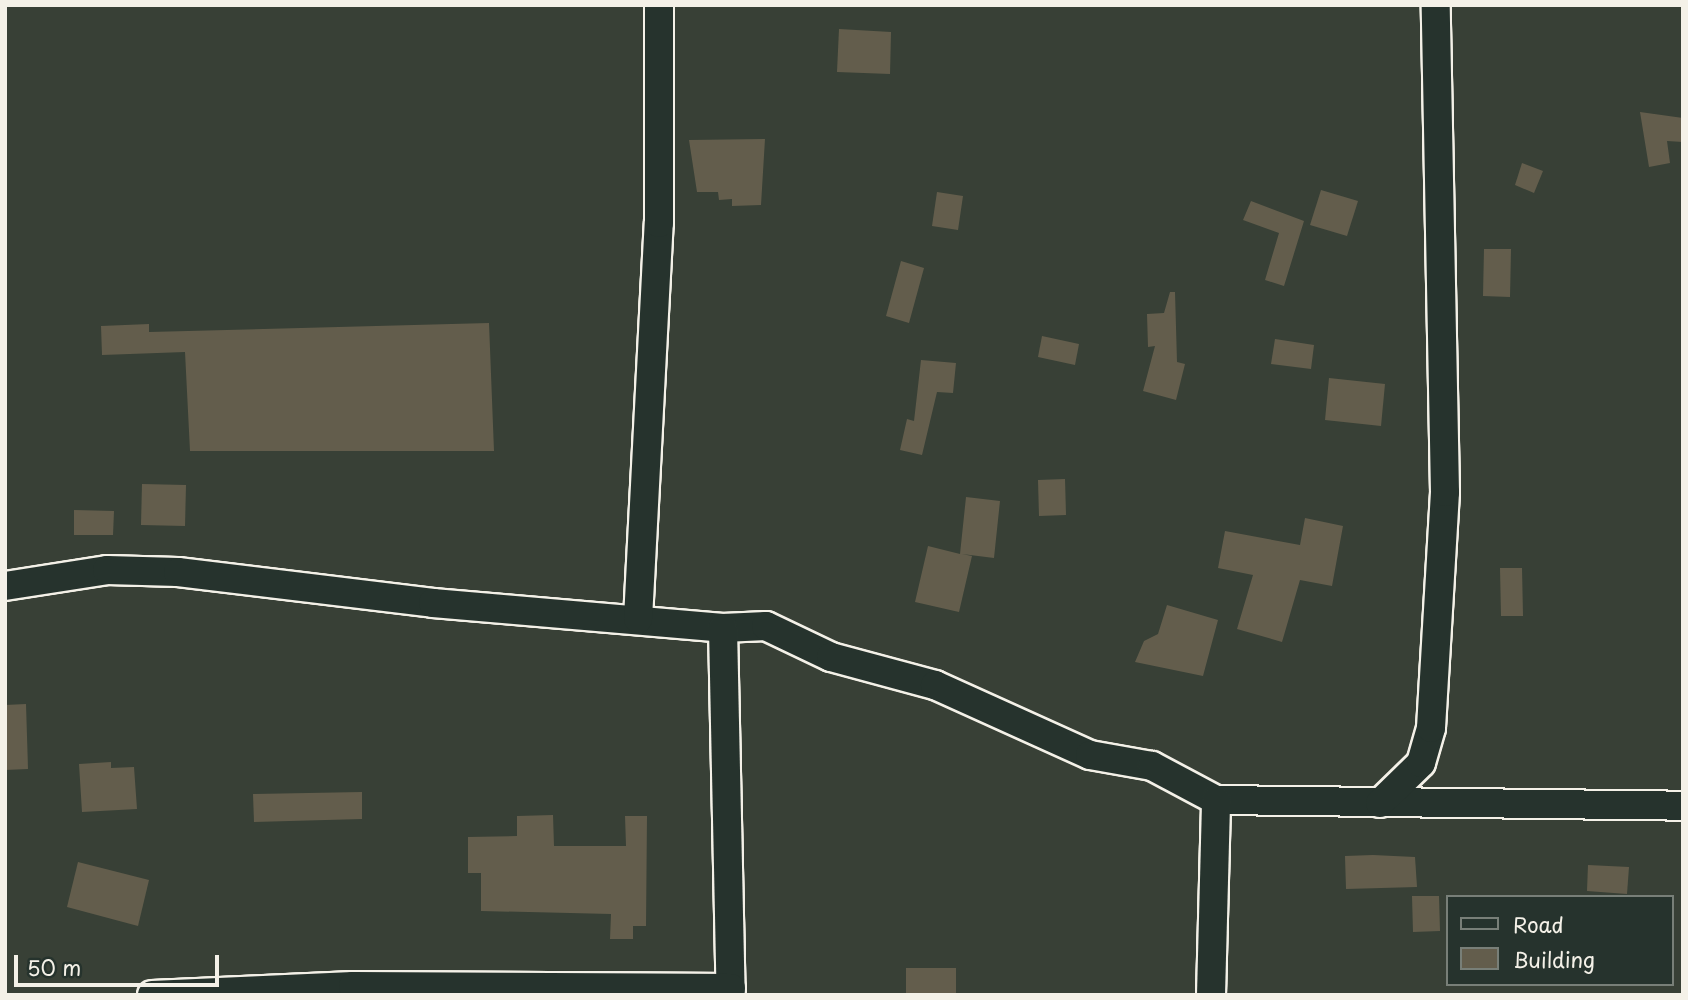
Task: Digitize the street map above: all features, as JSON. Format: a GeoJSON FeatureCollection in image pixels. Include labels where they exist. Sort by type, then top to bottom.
{"type":"FeatureCollection","features":[{"type":"Feature","properties":{"kind":"street"},"geometry":{"type":"LineString","coordinates":[[638,619],[659,223],[659,5]]}},
{"type":"Feature","properties":{"kind":"street"},"geometry":{"type":"LineString","coordinates":[[1380,803],[1421,763],[1431,728],[1445,492],[1436,5]]}},
{"type":"Feature","properties":{"kind":"street"},"geometry":{"type":"LineString","coordinates":[[5,586],[107,570],[178,572],[433,603],[723,628],[766,626],[831,656],[935,685],[1090,755],[1152,766],[1216,800],[1683,807]]}},
{"type":"Feature","properties":{"kind":"street"},"geometry":{"type":"LineString","coordinates":[[152,995],[379,985],[732,991],[723,628]]}},
{"type":"Feature","properties":{"kind":"street"},"geometry":{"type":"LineString","coordinates":[[1211,995],[1216,800]]}},
{"type":"Feature","properties":{"kind":"building"},"geometry":{"type":"Polygon","coordinates":[[[839,29],[891,32],[890,74],[837,72],[839,29]]]}},
{"type":"Feature","properties":{"kind":"building"},"geometry":{"type":"Polygon","coordinates":[[[1640,112],[1683,118],[1683,142],[1667,141],[1670,163],[1649,167],[1640,112]]]}},
{"type":"Feature","properties":{"kind":"building"},"geometry":{"type":"Polygon","coordinates":[[[765,139],[761,205],[732,206],[732,199],[719,200],[718,192],[697,192],[689,140],[765,139]]]}},
{"type":"Feature","properties":{"kind":"building"},"geometry":{"type":"Polygon","coordinates":[[[1522,163],[1543,171],[1534,193],[1515,185],[1522,163]]]}},
{"type":"Feature","properties":{"kind":"building"},"geometry":{"type":"Polygon","coordinates":[[[1321,190],[1358,201],[1347,236],[1310,225],[1321,190]]]}},
{"type":"Feature","properties":{"kind":"building"},"geometry":{"type":"Polygon","coordinates":[[[937,192],[963,196],[958,230],[932,226],[937,192]]]}},
{"type":"Feature","properties":{"kind":"building"},"geometry":{"type":"Polygon","coordinates":[[[1251,201],[1304,221],[1284,286],[1265,280],[1279,233],[1243,220],[1251,201]]]}},
{"type":"Feature","properties":{"kind":"building"},"geometry":{"type":"Polygon","coordinates":[[[1484,249],[1511,249],[1510,297],[1483,296],[1484,249]]]}},
{"type":"Feature","properties":{"kind":"building"},"geometry":{"type":"Polygon","coordinates":[[[901,261],[924,268],[909,323],[886,316],[901,261]]]}},
{"type":"Feature","properties":{"kind":"building"},"geometry":{"type":"Polygon","coordinates":[[[1170,292],[1175,292],[1177,362],[1185,364],[1176,400],[1143,391],[1155,346],[1148,347],[1147,314],[1164,313],[1170,292]]]}},
{"type":"Feature","properties":{"kind":"building"},"geometry":{"type":"Polygon","coordinates":[[[489,323],[494,451],[190,451],[185,352],[102,355],[101,326],[149,324],[149,332],[489,323]]]}},
{"type":"Feature","properties":{"kind":"building"},"geometry":{"type":"Polygon","coordinates":[[[1042,336],[1079,344],[1075,365],[1038,357],[1042,336]]]}},
{"type":"Feature","properties":{"kind":"building"},"geometry":{"type":"Polygon","coordinates":[[[1275,339],[1314,345],[1311,369],[1271,364],[1275,339]]]}},
{"type":"Feature","properties":{"kind":"building"},"geometry":{"type":"Polygon","coordinates":[[[921,360],[956,363],[953,393],[937,392],[922,455],[900,450],[907,419],[914,421],[921,360]]]}},
{"type":"Feature","properties":{"kind":"building"},"geometry":{"type":"Polygon","coordinates":[[[1329,378],[1385,384],[1381,426],[1325,420],[1329,378]]]}},
{"type":"Feature","properties":{"kind":"building"},"geometry":{"type":"Polygon","coordinates":[[[1065,479],[1066,515],[1039,516],[1038,480],[1065,479]]]}},
{"type":"Feature","properties":{"kind":"building"},"geometry":{"type":"Polygon","coordinates":[[[142,484],[186,485],[185,526],[141,525],[142,484]]]}},
{"type":"Feature","properties":{"kind":"building"},"geometry":{"type":"Polygon","coordinates":[[[966,497],[1000,501],[994,558],[962,554],[972,556],[959,612],[915,602],[928,546],[960,554],[966,497]]]}},
{"type":"Feature","properties":{"kind":"building"},"geometry":{"type":"Polygon","coordinates":[[[74,510],[114,511],[113,535],[74,535],[74,510]]]}},
{"type":"Feature","properties":{"kind":"building"},"geometry":{"type":"Polygon","coordinates":[[[1305,518],[1343,526],[1332,586],[1300,580],[1282,642],[1237,629],[1253,575],[1218,568],[1225,531],[1300,545],[1305,518]]]}},
{"type":"Feature","properties":{"kind":"building"},"geometry":{"type":"Polygon","coordinates":[[[1500,568],[1522,568],[1523,616],[1501,616],[1500,568]]]}},
{"type":"Feature","properties":{"kind":"building"},"geometry":{"type":"Polygon","coordinates":[[[1167,605],[1218,620],[1203,676],[1135,662],[1144,641],[1158,634],[1167,605]]]}},
{"type":"Feature","properties":{"kind":"building"},"geometry":{"type":"Polygon","coordinates":[[[26,704],[28,769],[5,770],[5,705],[26,704]]]}},
{"type":"Feature","properties":{"kind":"building"},"geometry":{"type":"Polygon","coordinates":[[[111,762],[111,768],[134,767],[137,809],[82,812],[79,764],[111,762]]]}},
{"type":"Feature","properties":{"kind":"building"},"geometry":{"type":"Polygon","coordinates":[[[362,792],[362,819],[254,822],[253,794],[362,792]]]}},
{"type":"Feature","properties":{"kind":"building"},"geometry":{"type":"Polygon","coordinates":[[[553,815],[554,846],[626,846],[625,816],[647,816],[646,926],[633,926],[633,939],[610,939],[611,914],[481,911],[481,873],[468,873],[468,837],[517,836],[517,816],[553,815]]]}},
{"type":"Feature","properties":{"kind":"building"},"geometry":{"type":"Polygon","coordinates":[[[1345,856],[1415,857],[1417,887],[1346,889],[1345,856]]]}},
{"type":"Feature","properties":{"kind":"building"},"geometry":{"type":"Polygon","coordinates":[[[78,862],[149,880],[138,926],[67,907],[78,862]]]}},
{"type":"Feature","properties":{"kind":"building"},"geometry":{"type":"Polygon","coordinates":[[[1588,865],[1629,867],[1627,894],[1587,891],[1588,865]]]}},
{"type":"Feature","properties":{"kind":"building"},"geometry":{"type":"Polygon","coordinates":[[[1412,896],[1439,896],[1440,931],[1413,932],[1412,896]]]}},
{"type":"Feature","properties":{"kind":"building"},"geometry":{"type":"Polygon","coordinates":[[[906,968],[956,968],[956,995],[906,995],[906,968]]]}}]}
